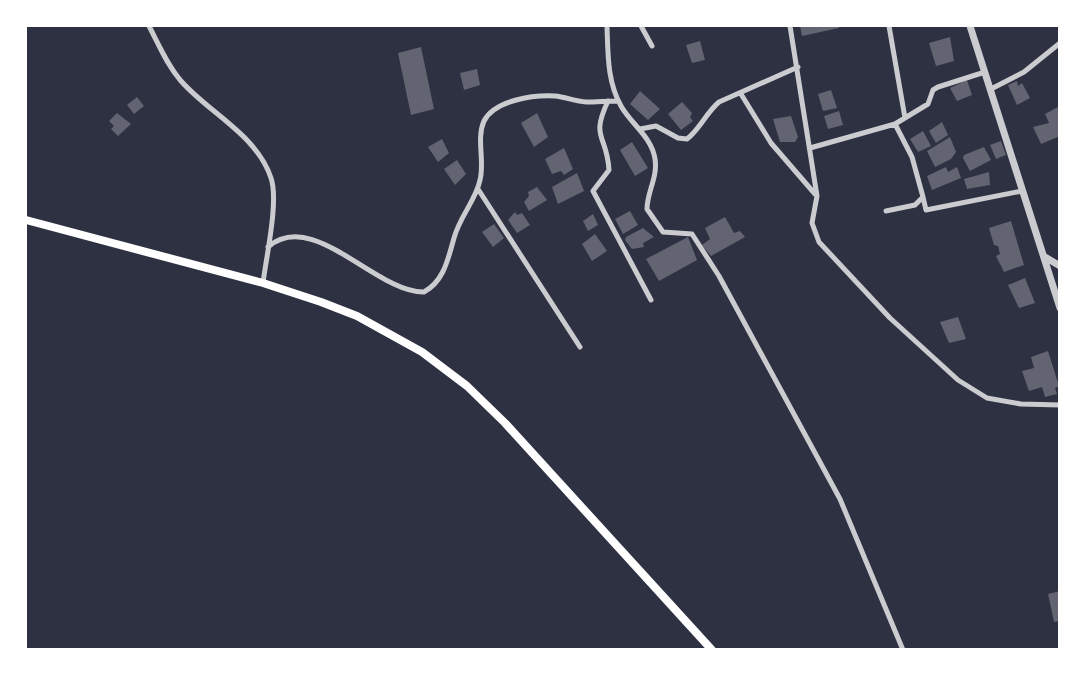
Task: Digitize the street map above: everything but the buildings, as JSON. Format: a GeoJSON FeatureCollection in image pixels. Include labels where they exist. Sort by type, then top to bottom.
{"type":"FeatureCollection","features":[{"type":"Feature","properties":{"kind":"main road"},"geometry":{"type":"LineString","coordinates":[[26,220],[263,283],[357,316],[408,343],[456,376],[505,423],[712,650]]}},
{"type":"Feature","properties":{"kind":"street"},"geometry":{"type":"LineString","coordinates":[[149,26],[180,80],[243,138],[265,165],[273,186],[263,283]]}},
{"type":"Feature","properties":{"kind":"street"},"geometry":{"type":"LineString","coordinates":[[607,26],[608,72],[618,101],[640,129],[655,157],[653,186],[647,209],[663,232],[692,234],[718,276],[840,499],[903,650]]}},
{"type":"Feature","properties":{"kind":"street"},"geometry":{"type":"LineString","coordinates":[[641,26],[652,46]]}},
{"type":"Feature","properties":{"kind":"street"},"geometry":{"type":"LineString","coordinates":[[790,26],[816,196],[812,223],[819,242],[890,318],[958,380],[987,398],[1021,404],[1059,405]]}},
{"type":"Feature","properties":{"kind":"street"},"geometry":{"type":"LineString","coordinates":[[889,26],[905,118]]}},
{"type":"Feature","properties":{"kind":"street"},"geometry":{"type":"LineString","coordinates":[[970,26],[1022,191],[1057,284],[1059,308]]}},
{"type":"Feature","properties":{"kind":"street"},"geometry":{"type":"LineString","coordinates":[[991,89],[1024,72],[1059,43]]}},
{"type":"Feature","properties":{"kind":"street"},"geometry":{"type":"LineString","coordinates":[[640,129],[656,126],[678,138],[687,139],[700,128],[711,109],[719,102],[798,67]]}},
{"type":"Feature","properties":{"kind":"street"},"geometry":{"type":"LineString","coordinates":[[810,148],[895,124],[928,104],[933,90],[938,87],[985,72]]}},
{"type":"Feature","properties":{"kind":"street"},"geometry":{"type":"LineString","coordinates":[[741,94],[771,143],[816,196]]}},
{"type":"Feature","properties":{"kind":"street"},"geometry":{"type":"LineString","coordinates":[[268,247],[276,239],[287,237],[320,243],[401,288],[424,292],[444,271],[460,219],[478,189],[482,172],[481,133],[485,121],[499,107],[524,99],[553,96],[585,102],[618,101]]}},
{"type":"Feature","properties":{"kind":"street"},"geometry":{"type":"LineString","coordinates":[[608,101],[599,120],[598,129],[609,170],[593,190],[651,300]]}},
{"type":"Feature","properties":{"kind":"street"},"geometry":{"type":"LineString","coordinates":[[895,124],[912,158],[926,210],[1022,191]]}},
{"type":"Feature","properties":{"kind":"street"},"geometry":{"type":"LineString","coordinates":[[478,189],[580,347]]}},
{"type":"Feature","properties":{"kind":"street"},"geometry":{"type":"LineString","coordinates":[[886,211],[915,205],[923,197]]}},
{"type":"Feature","properties":{"kind":"street"},"geometry":{"type":"LineString","coordinates":[[1045,257],[1059,266]]}}]}
